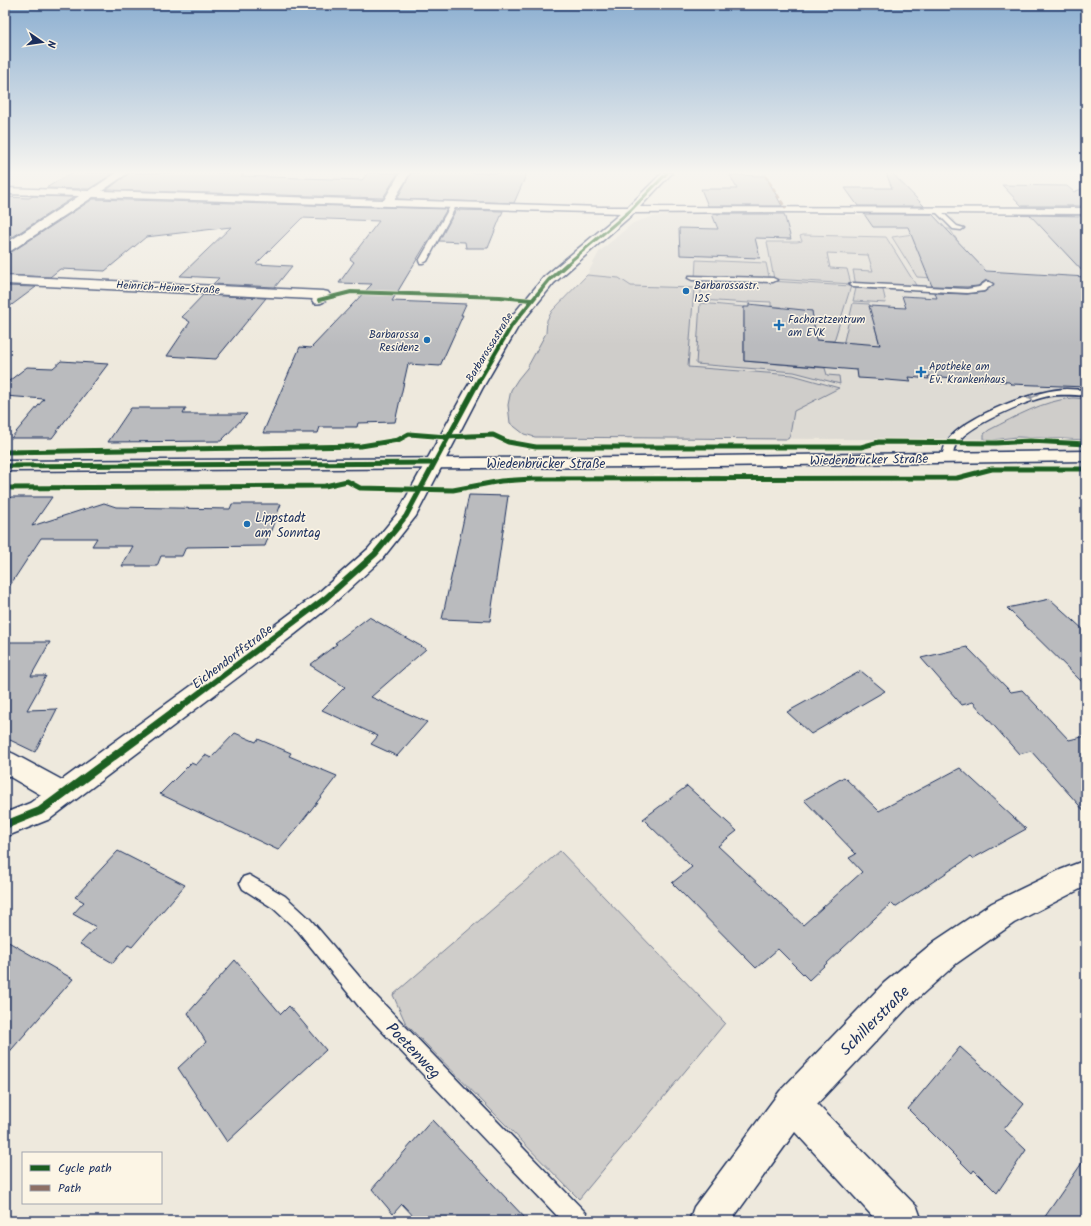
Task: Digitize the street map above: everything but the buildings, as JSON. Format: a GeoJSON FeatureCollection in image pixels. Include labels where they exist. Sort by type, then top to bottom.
{"type":"FeatureCollection","features":[{"type":"Feature","properties":{"kind":"street"},"geometry":{"type":"LineString","coordinates":[[5,249],[35,230]]}},
{"type":"Feature","properties":{"kind":"street","name":"Barbarossastraße"},"geometry":{"type":"LineString","coordinates":[[433,463],[503,338],[549,280],[607,230]]}},
{"type":"Feature","properties":{"kind":"street","name":"Heinrich-Heine-Straße"},"geometry":{"type":"LineString","coordinates":[[5,280],[323,295],[319,300]]}},
{"type":"Feature","properties":{"kind":"street","name":"Wiedenbrücker Straße"},"geometry":{"type":"LineString","coordinates":[[5,466],[1086,456]]}},
{"type":"Feature","properties":{"kind":"street","name":"Eichendorffstraße"},"geometry":{"type":"LineString","coordinates":[[5,825],[40,811],[241,663],[337,588],[375,554],[406,516],[421,490],[433,463]]}},
{"type":"Feature","properties":{"kind":"street"},"geometry":{"type":"LineString","coordinates":[[5,761],[63,794]]}},
{"type":"Feature","properties":{"kind":"street","name":"Schillerstraße"},"geometry":{"type":"LineString","coordinates":[[708,1221],[793,1104],[896,995],[946,952],[1003,913],[1070,879],[1086,873]]}},
{"type":"Feature","properties":{"kind":"street"},"geometry":{"type":"LineString","coordinates":[[793,1104],[903,1221]]}},
{"type":"Feature","properties":{"kind":"lane"},"geometry":{"type":"LineString","coordinates":[[423,261],[440,230]]}},
{"type":"Feature","properties":{"kind":"lane"},"geometry":{"type":"LineString","coordinates":[[692,278],[773,280]]}},
{"type":"Feature","properties":{"kind":"lane"},"geometry":{"type":"LineString","coordinates":[[853,285],[967,291],[981,289],[988,281]]}},
{"type":"Feature","properties":{"kind":"lane"},"geometry":{"type":"LineString","coordinates":[[947,458],[951,444],[960,432],[1000,411],[1036,396],[1057,392],[1086,393]]}},
{"type":"Feature","properties":{"kind":"lane","name":"Poetenweg"},"geometry":{"type":"LineString","coordinates":[[249,883],[279,902],[304,925],[368,1002],[578,1221]]}},
{"type":"Feature","properties":{"kind":"shaded area"},"geometry":{"type":"Polygon","coordinates":[[[625,230],[1086,230],[1086,440],[1017,437],[992,440],[535,437],[524,434],[510,423],[508,405],[511,390],[527,368],[546,333],[547,320],[552,311],[587,275],[599,252],[625,230]]]}},
{"type":"Feature","properties":{"kind":"shaded area"},"geometry":{"type":"Polygon","coordinates":[[[922,230],[951,230],[983,281],[917,277],[892,237],[913,234],[922,230]]]}},
{"type":"Feature","properties":{"kind":"shaded area"},"geometry":{"type":"Polygon","coordinates":[[[800,236],[886,237],[919,290],[856,286],[853,270],[873,271],[868,255],[827,253],[830,268],[847,269],[851,284],[774,279],[767,242],[797,242],[802,241],[800,236]]]}},
{"type":"Feature","properties":{"kind":"shaded area"},"geometry":{"type":"Polygon","coordinates":[[[696,260],[766,263],[770,281],[851,286],[834,341],[816,340],[812,311],[783,309],[782,307],[771,306],[771,302],[749,301],[749,303],[700,300],[702,283],[695,278],[696,260]]]}},
{"type":"Feature","properties":{"kind":"shaded area"},"geometry":{"type":"Polygon","coordinates":[[[587,275],[619,278],[631,286],[694,288],[688,367],[793,375],[839,388],[794,411],[788,439],[535,437],[524,434],[510,423],[508,405],[511,390],[527,368],[546,333],[547,320],[552,311],[587,275]]]}},
{"type":"Feature","properties":{"kind":"shaded area"},"geometry":{"type":"Polygon","coordinates":[[[856,288],[883,290],[886,303],[853,301],[856,288]]]}},
{"type":"Feature","properties":{"kind":"shaded area"},"geometry":{"type":"Polygon","coordinates":[[[700,303],[744,307],[744,361],[825,368],[827,375],[839,376],[840,384],[794,372],[696,364],[700,303]]]}},
{"type":"Feature","properties":{"kind":"shaded area"},"geometry":{"type":"Polygon","coordinates":[[[853,303],[869,304],[882,353],[843,345],[853,303]]]}},
{"type":"Feature","properties":{"kind":"shaded area"},"geometry":{"type":"Polygon","coordinates":[[[1073,398],[1086,399],[1086,440],[1017,437],[992,440],[984,439],[984,434],[989,430],[1020,415],[1051,402],[1073,398]]]}},
{"type":"Feature","properties":{"kind":"shaded area"},"geometry":{"type":"Polygon","coordinates":[[[560,851],[725,1023],[579,1199],[406,1024],[393,995],[560,851]]]}},
{"type":"Feature","properties":{"kind":"cycle path"},"geometry":{"type":"LineString","coordinates":[[5,825],[40,811],[287,628],[326,598],[375,554],[406,516],[474,389],[512,325],[549,280],[607,230]]}},
{"type":"Feature","properties":{"kind":"cycle path"},"geometry":{"type":"LineString","coordinates":[[319,300],[351,292],[500,297],[531,300]]}},
{"type":"Feature","properties":{"kind":"cycle path"},"geometry":{"type":"LineString","coordinates":[[5,452],[361,446],[398,440],[409,434],[447,437],[493,435],[508,442],[536,447],[861,447],[879,442],[996,443],[1018,441],[1086,444]]}},
{"type":"Feature","properties":{"kind":"cycle path"},"geometry":{"type":"LineString","coordinates":[[5,466],[433,463]]}},
{"type":"Feature","properties":{"kind":"cycle path"},"geometry":{"type":"LineString","coordinates":[[5,488],[325,486],[347,481],[360,488],[453,490],[501,481],[532,479],[957,478],[992,469],[1086,469]]}},
{"type":"Feature","properties":{"kind":"place","name":"Barbarossastr. 125"},"geometry":{"type":"Point","coordinates":[686,291]}},
{"type":"Feature","properties":{"kind":"place","name":"Facharztzentrum am EVK"},"geometry":{"type":"Point","coordinates":[779,325]}},
{"type":"Feature","properties":{"kind":"place","name":"Barbarossa Residenz"},"geometry":{"type":"Point","coordinates":[427,340]}},
{"type":"Feature","properties":{"kind":"place","name":"Apotheke am Ev. Krankenhaus"},"geometry":{"type":"Point","coordinates":[921,372]}},
{"type":"Feature","properties":{"kind":"place","name":"Lippstadt am Sonntag"},"geometry":{"type":"Point","coordinates":[247,524]}}]}
